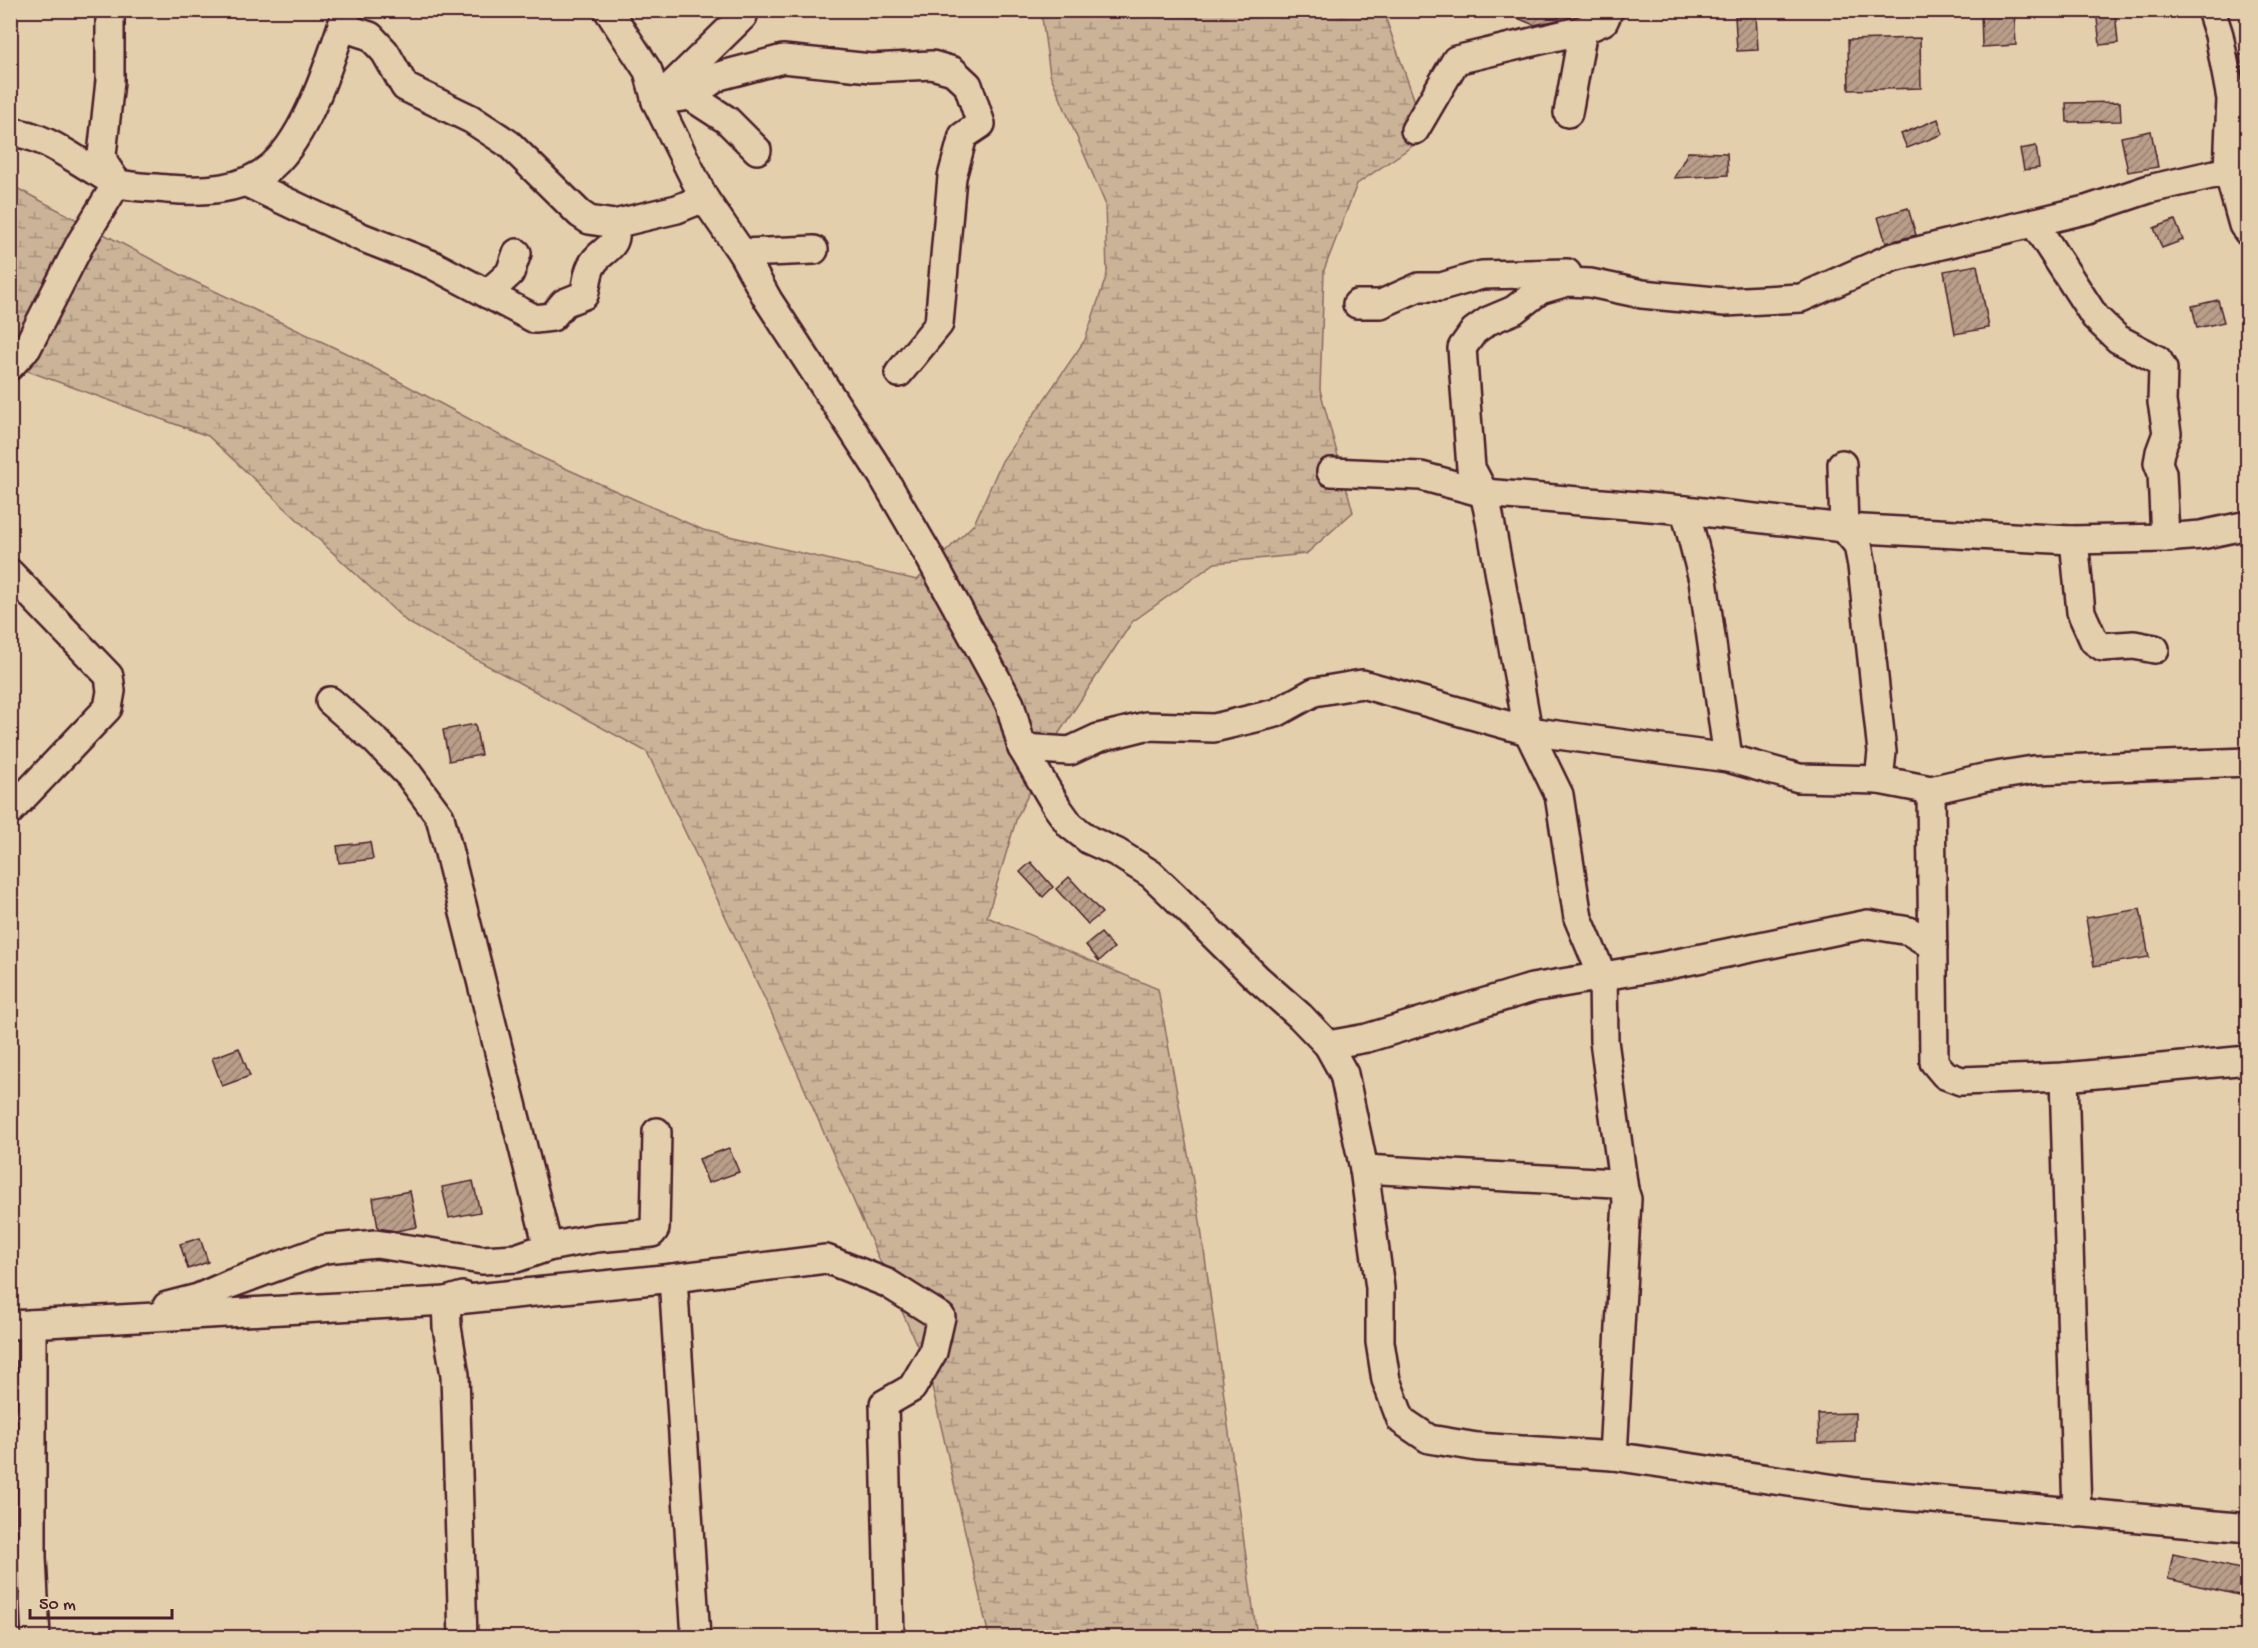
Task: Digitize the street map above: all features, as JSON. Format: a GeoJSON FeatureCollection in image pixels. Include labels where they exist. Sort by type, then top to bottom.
{"type":"FeatureCollection","features":[{"type":"Feature","properties":{"kind":"street"},"geometry":{"type":"LineString","coordinates":[[110,10],[110,81],[102,155],[105,165],[117,183]]}},
{"type":"Feature","properties":{"kind":"street"},"geometry":{"type":"LineString","coordinates":[[608,10],[648,71],[656,101],[704,198],[742,253],[768,300],[882,475],[928,554],[1010,704],[1022,748],[1070,825],[1089,840],[1116,852],[1150,874],[1328,1045],[1344,1074],[1364,1169],[1380,1288],[1380,1342],[1386,1380],[1401,1420],[1429,1439],[1477,1447],[1613,1456],[1856,1492],[2247,1528]]}},
{"type":"Feature","properties":{"kind":"street"},"geometry":{"type":"LineString","coordinates":[[656,101],[742,16],[743,10]]}},
{"type":"Feature","properties":{"kind":"street"},"geometry":{"type":"LineString","coordinates":[[1414,130],[1456,60],[1583,30],[1604,21],[1609,10]]}},
{"type":"Feature","properties":{"kind":"street"},"geometry":{"type":"LineString","coordinates":[[2211,10],[2219,35],[2231,99],[2228,171],[2247,232]]}},
{"type":"Feature","properties":{"kind":"street"},"geometry":{"type":"LineString","coordinates":[[10,132],[23,133],[39,140],[117,183],[197,192],[245,182],[271,167],[284,153],[304,122],[344,19],[370,36],[385,52],[405,87],[471,119],[509,144],[580,214],[589,220],[614,224],[677,209],[704,198]]}},
{"type":"Feature","properties":{"kind":"street"},"geometry":{"type":"LineString","coordinates":[[1568,113],[1583,30]]}},
{"type":"Feature","properties":{"kind":"street"},"geometry":{"type":"LineString","coordinates":[[656,101],[690,96],[719,76],[783,59],[870,68],[932,64],[953,71],[968,85],[981,124],[963,136],[952,177],[939,324],[899,373]]}},
{"type":"Feature","properties":{"kind":"street"},"geometry":{"type":"LineString","coordinates":[[690,96],[727,120],[757,150]]}},
{"type":"Feature","properties":{"kind":"street"},"geometry":{"type":"LineString","coordinates":[[1613,1456],[1627,1198],[1624,1190],[1604,1041],[1603,977],[1578,918],[1559,795],[1528,730],[1484,492],[1471,468],[1462,348],[1474,331],[1488,321],[1514,310],[1540,290],[1567,282],[1590,283],[1642,294],[1725,302],[1801,298],[1851,278],[1893,257],[2089,209],[2149,189],[2228,171]]}},
{"type":"Feature","properties":{"kind":"street"},"geometry":{"type":"LineString","coordinates":[[245,182],[361,237],[433,265],[535,319],[552,317],[564,303],[585,295],[591,265],[614,243],[616,234],[614,224]]}},
{"type":"Feature","properties":{"kind":"street"},"geometry":{"type":"LineString","coordinates":[[10,366],[27,348],[81,242],[117,183]]}},
{"type":"Feature","properties":{"kind":"street"},"geometry":{"type":"LineString","coordinates":[[2034,223],[2095,317],[2118,339],[2158,360],[2163,369],[2162,402],[2168,433],[2158,463],[2162,473],[2165,538]]}},
{"type":"Feature","properties":{"kind":"street"},"geometry":{"type":"LineString","coordinates":[[742,253],[814,250]]}},
{"type":"Feature","properties":{"kind":"street"},"geometry":{"type":"LineString","coordinates":[[487,294],[510,273],[517,253]]}},
{"type":"Feature","properties":{"kind":"street"},"geometry":{"type":"LineString","coordinates":[[1357,304],[1381,304],[1419,287],[1441,287],[1482,275],[1570,273],[1590,283]]}},
{"type":"Feature","properties":{"kind":"street"},"geometry":{"type":"LineString","coordinates":[[1842,464],[1844,528],[1858,545],[1862,566],[1882,753],[1879,780]]}},
{"type":"Feature","properties":{"kind":"street"},"geometry":{"type":"LineString","coordinates":[[1331,472],[1421,476],[1484,492],[1685,510],[1844,528],[2071,540],[2201,535],[2247,525]]}},
{"type":"Feature","properties":{"kind":"street"},"geometry":{"type":"LineString","coordinates":[[1685,510],[1703,580],[1728,758]]}},
{"type":"Feature","properties":{"kind":"street"},"geometry":{"type":"LineString","coordinates":[[2071,540],[2081,612],[2094,641],[2103,647],[2134,645],[2155,649]]}},
{"type":"Feature","properties":{"kind":"street"},"geometry":{"type":"LineString","coordinates":[[10,573],[109,676],[111,691],[108,708],[10,811]]}},
{"type":"Feature","properties":{"kind":"street"},"geometry":{"type":"LineString","coordinates":[[1022,748],[1070,751],[1098,738],[1146,726],[1214,728],[1276,712],[1314,692],[1362,684],[1528,730],[1728,758],[1799,778],[1879,780],[1931,790],[2033,770],[2247,762]]}},
{"type":"Feature","properties":{"kind":"street"},"geometry":{"type":"LineString","coordinates":[[330,701],[376,741],[409,775],[440,817],[548,1247]]}},
{"type":"Feature","properties":{"kind":"street"},"geometry":{"type":"LineString","coordinates":[[1931,790],[1934,1062],[1945,1075],[1961,1081],[2064,1077],[2247,1060]]}},
{"type":"Feature","properties":{"kind":"street"},"geometry":{"type":"LineString","coordinates":[[1328,1045],[1367,1038],[1532,988],[1603,977],[1868,924],[1909,931],[1933,946]]}},
{"type":"Feature","properties":{"kind":"street"},"geometry":{"type":"LineString","coordinates":[[2064,1077],[2077,1513]]}},
{"type":"Feature","properties":{"kind":"street"},"geometry":{"type":"LineString","coordinates":[[21,1325],[90,1313],[126,1312],[163,1307],[198,1298],[325,1249],[376,1244],[482,1260],[516,1258],[548,1247],[596,1238],[652,1233],[655,1229],[657,1132]]}},
{"type":"Feature","properties":{"kind":"street"},"geometry":{"type":"LineString","coordinates":[[1364,1169],[1614,1183],[1624,1190]]}},
{"type":"Feature","properties":{"kind":"street"},"geometry":{"type":"LineString","coordinates":[[446,1301],[481,1291],[516,1258]]}},
{"type":"Feature","properties":{"kind":"street"},"geometry":{"type":"LineString","coordinates":[[21,1325],[446,1301],[673,1278],[826,1259],[887,1283],[941,1317],[933,1352],[912,1388],[884,1404],[890,1638]]}},
{"type":"Feature","properties":{"kind":"street"},"geometry":{"type":"LineString","coordinates":[[673,1278],[696,1638]]}},
{"type":"Feature","properties":{"kind":"street"},"geometry":{"type":"LineString","coordinates":[[446,1301],[447,1327],[455,1375],[463,1638]]}},
{"type":"Feature","properties":{"kind":"street"},"geometry":{"type":"LineString","coordinates":[[21,1325],[36,1638]]}},
{"type":"Feature","properties":{"kind":"green space"},"geometry":{"type":"Polygon","coordinates":[[[1041,11],[1386,11],[1387,22],[1427,136],[1357,184],[1324,270],[1320,390],[1353,512],[1306,554],[1215,563],[1132,622],[1059,733],[1017,817],[987,917],[1158,989],[1199,1214],[1257,1637],[989,1637],[929,1373],[771,1012],[647,752],[407,622],[208,436],[11,365],[11,185],[187,278],[350,355],[538,456],[703,530],[917,580],[974,524],[1002,461],[1085,340],[1107,274],[1105,203],[1050,74],[1041,11]]]}},
{"type":"Feature","properties":{"kind":"building"},"geometry":{"type":"Polygon","coordinates":[[[1499,10],[1561,10],[1558,20],[1534,25],[1499,10]]]}},
{"type":"Feature","properties":{"kind":"building"},"geometry":{"type":"Polygon","coordinates":[[[1981,10],[2014,10],[2016,45],[1982,47],[1981,10]]]}},
{"type":"Feature","properties":{"kind":"building"},"geometry":{"type":"Polygon","coordinates":[[[2096,10],[2115,10],[2118,43],[2100,45],[2096,10]]]}},
{"type":"Feature","properties":{"kind":"building"},"geometry":{"type":"Polygon","coordinates":[[[1756,15],[1758,50],[1737,51],[1735,16],[1756,15]]]}},
{"type":"Feature","properties":{"kind":"building"},"geometry":{"type":"Polygon","coordinates":[[[1920,38],[1921,88],[1849,90],[1848,40],[1920,38]]]}},
{"type":"Feature","properties":{"kind":"building"},"geometry":{"type":"Polygon","coordinates":[[[2247,54],[2247,98],[2239,55],[2247,54]]]}},
{"type":"Feature","properties":{"kind":"building"},"geometry":{"type":"Polygon","coordinates":[[[2120,102],[2121,121],[2067,122],[2066,103],[2120,102]]]}},
{"type":"Feature","properties":{"kind":"building"},"geometry":{"type":"Polygon","coordinates":[[[1938,119],[1943,134],[1907,148],[1901,134],[1938,119]]]}},
{"type":"Feature","properties":{"kind":"building"},"geometry":{"type":"Polygon","coordinates":[[[2151,131],[2158,167],[2128,172],[2121,137],[2151,131]]]}},
{"type":"Feature","properties":{"kind":"building"},"geometry":{"type":"Polygon","coordinates":[[[2036,146],[2039,168],[2024,170],[2020,149],[2036,146]]]}},
{"type":"Feature","properties":{"kind":"building"},"geometry":{"type":"Polygon","coordinates":[[[1688,152],[1727,153],[1728,175],[1674,178],[1688,152]]]}},
{"type":"Feature","properties":{"kind":"building"},"geometry":{"type":"Polygon","coordinates":[[[1908,208],[1916,235],[1886,243],[1878,217],[1908,208]]]}},
{"type":"Feature","properties":{"kind":"building"},"geometry":{"type":"Polygon","coordinates":[[[2175,220],[2183,240],[2162,248],[2154,228],[2175,220]]]}},
{"type":"Feature","properties":{"kind":"building"},"geometry":{"type":"Polygon","coordinates":[[[1977,265],[1989,328],[1955,334],[1944,271],[1977,265]]]}},
{"type":"Feature","properties":{"kind":"building"},"geometry":{"type":"Polygon","coordinates":[[[2218,300],[2224,322],[2197,328],[2192,306],[2218,300]]]}},
{"type":"Feature","properties":{"kind":"building"},"geometry":{"type":"Polygon","coordinates":[[[475,724],[481,755],[449,761],[443,730],[475,724]]]}},
{"type":"Feature","properties":{"kind":"building"},"geometry":{"type":"Polygon","coordinates":[[[370,842],[373,859],[339,863],[337,846],[370,842]]]}},
{"type":"Feature","properties":{"kind":"building"},"geometry":{"type":"Polygon","coordinates":[[[1031,862],[1053,887],[1043,897],[1020,872],[1031,862]]]}},
{"type":"Feature","properties":{"kind":"building"},"geometry":{"type":"Polygon","coordinates":[[[1069,877],[1102,913],[1088,924],[1056,889],[1069,877]]]}},
{"type":"Feature","properties":{"kind":"building"},"geometry":{"type":"Polygon","coordinates":[[[2140,909],[2149,957],[2094,966],[2086,918],[2140,909]]]}},
{"type":"Feature","properties":{"kind":"building"},"geometry":{"type":"Polygon","coordinates":[[[1101,933],[1114,948],[1099,961],[1086,945],[1101,933]]]}},
{"type":"Feature","properties":{"kind":"building"},"geometry":{"type":"Polygon","coordinates":[[[239,1048],[250,1076],[222,1086],[212,1058],[239,1048]]]}},
{"type":"Feature","properties":{"kind":"building"},"geometry":{"type":"Polygon","coordinates":[[[729,1148],[739,1172],[708,1183],[699,1159],[729,1148]]]}},
{"type":"Feature","properties":{"kind":"building"},"geometry":{"type":"Polygon","coordinates":[[[473,1181],[480,1212],[449,1218],[442,1187],[473,1181]]]}},
{"type":"Feature","properties":{"kind":"building"},"geometry":{"type":"Polygon","coordinates":[[[410,1191],[417,1227],[396,1231],[378,1228],[373,1198],[410,1191]]]}},
{"type":"Feature","properties":{"kind":"building"},"geometry":{"type":"Polygon","coordinates":[[[200,1238],[208,1262],[188,1269],[180,1244],[200,1238]]]}},
{"type":"Feature","properties":{"kind":"building"},"geometry":{"type":"Polygon","coordinates":[[[1855,1413],[1855,1442],[1819,1443],[1818,1414],[1855,1413]]]}},
{"type":"Feature","properties":{"kind":"building"},"geometry":{"type":"Polygon","coordinates":[[[2173,1554],[2245,1570],[2239,1595],[2168,1579],[2173,1554]]]}}]}
